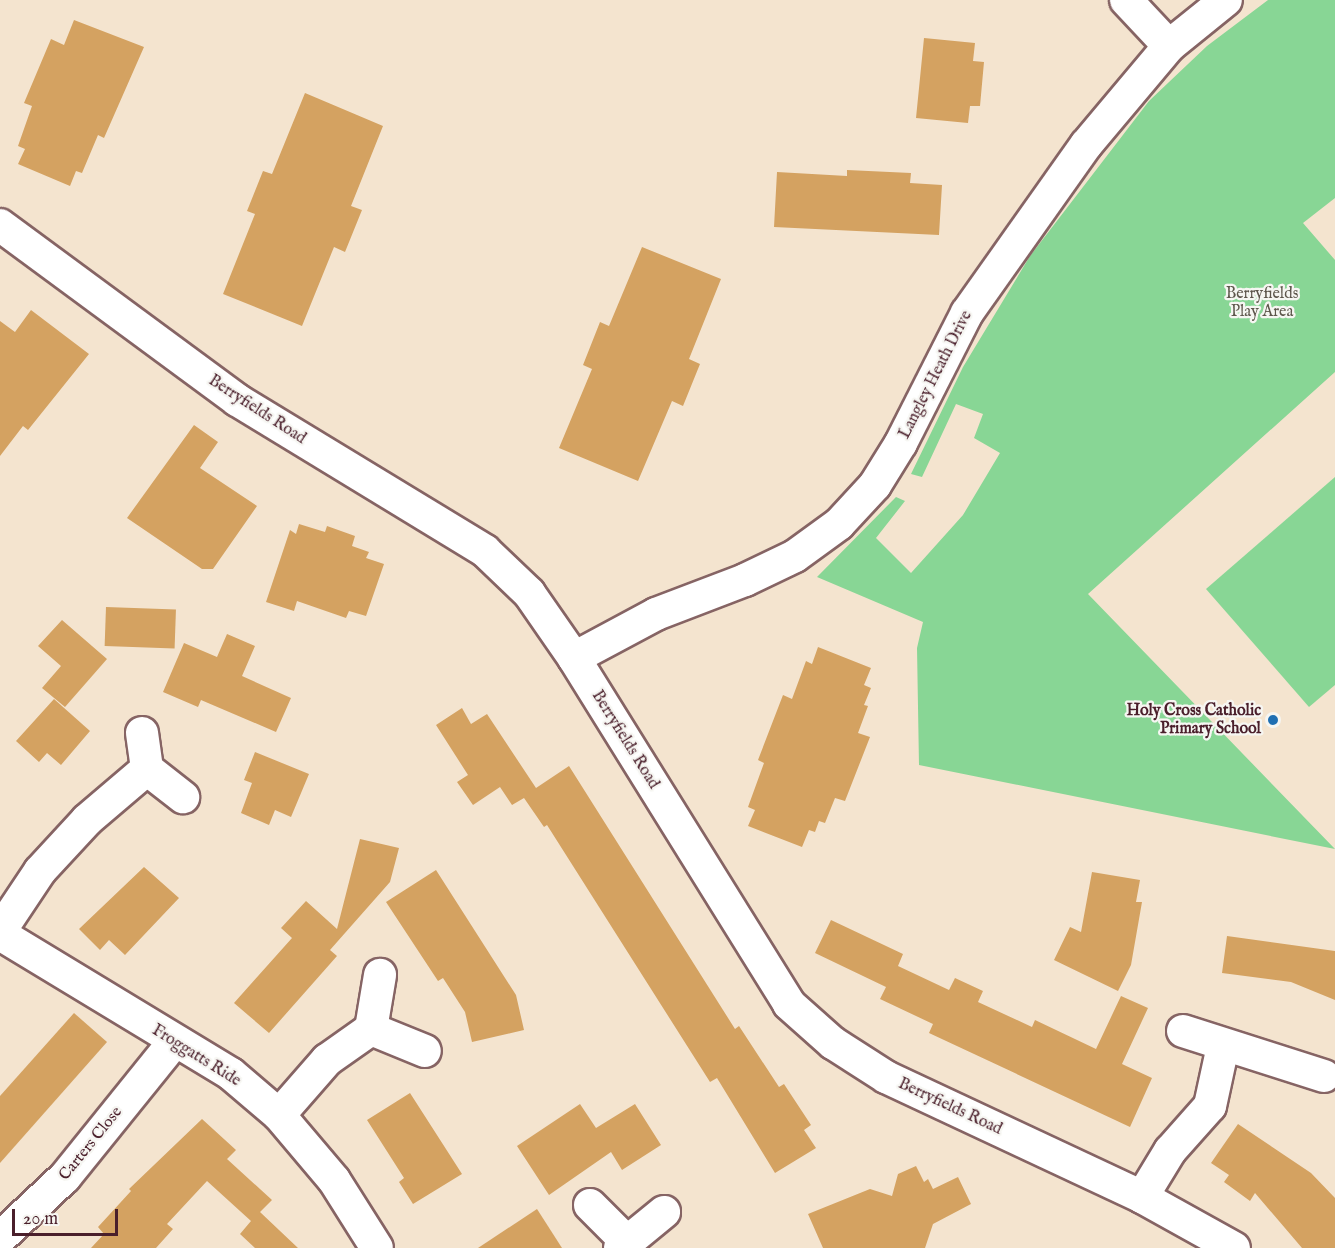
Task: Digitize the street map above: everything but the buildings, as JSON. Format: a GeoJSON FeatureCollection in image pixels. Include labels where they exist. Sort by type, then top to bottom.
{"type":"FeatureCollection","features":[{"type":"Feature","properties":{"kind":"street"},"geometry":{"type":"LineString","coordinates":[[1126,0],[1169,46]]}},
{"type":"Feature","properties":{"kind":"street","name":"Langley Heath Drive"},"geometry":{"type":"LineString","coordinates":[[574,658],[656,614],[745,580],[795,556],[839,524],[875,485],[902,443],[967,313],[1086,145],[1169,46],[1226,0]]}},
{"type":"Feature","properties":{"kind":"street","name":"Berryfields Road"},"geometry":{"type":"LineString","coordinates":[[0,225],[237,400],[485,551],[529,593],[574,658],[789,1004],[832,1043],[886,1077],[1142,1197],[1234,1248]]}},
{"type":"Feature","properties":{"kind":"street"},"geometry":{"type":"LineString","coordinates":[[142,733],[147,769],[183,798]]}},
{"type":"Feature","properties":{"kind":"street"},"geometry":{"type":"LineString","coordinates":[[0,932],[40,871],[87,820],[147,769]]}},
{"type":"Feature","properties":{"kind":"street","name":"Froggatts Ride"},"geometry":{"type":"LineString","coordinates":[[0,932],[174,1042],[231,1074],[279,1115],[334,1180],[377,1248]]}},
{"type":"Feature","properties":{"kind":"street"},"geometry":{"type":"LineString","coordinates":[[279,1115],[327,1060],[371,1029],[380,975]]}},
{"type":"Feature","properties":{"kind":"street"},"geometry":{"type":"LineString","coordinates":[[371,1029],[425,1051]]}},
{"type":"Feature","properties":{"kind":"street"},"geometry":{"type":"LineString","coordinates":[[1182,1031],[1223,1046],[1324,1076]]}},
{"type":"Feature","properties":{"kind":"street","name":"Carters Close"},"geometry":{"type":"LineString","coordinates":[[0,1239],[65,1177],[174,1042]]}},
{"type":"Feature","properties":{"kind":"street"},"geometry":{"type":"LineString","coordinates":[[1142,1197],[1170,1151],[1210,1106],[1223,1046]]}},
{"type":"Feature","properties":{"kind":"street"},"geometry":{"type":"LineString","coordinates":[[590,1204],[622,1244],[664,1212]]}},
{"type":"Feature","properties":{"kind":"green space","name":"Berryfields Play Area"},"geometry":{"type":"Polygon","coordinates":[[[1268,0],[1335,0],[1335,198],[1303,223],[1335,260],[1335,372],[1088,594],[1335,849],[919,765],[917,648],[923,622],[817,577],[896,497],[905,501],[876,538],[911,573],[963,515],[1000,453],[974,438],[983,414],[956,404],[922,477],[911,474],[963,367],[1030,256],[1149,101],[1207,46],[1268,0]]]}},
{"type":"Feature","properties":{"kind":"green space"},"geometry":{"type":"Polygon","coordinates":[[[1335,477],[1335,685],[1309,707],[1206,589],[1335,477]]]}},
{"type":"Feature","properties":{"kind":"place","name":"Holy Cross Catholic Primary School"},"geometry":{"type":"Point","coordinates":[1273,720]}}]}
